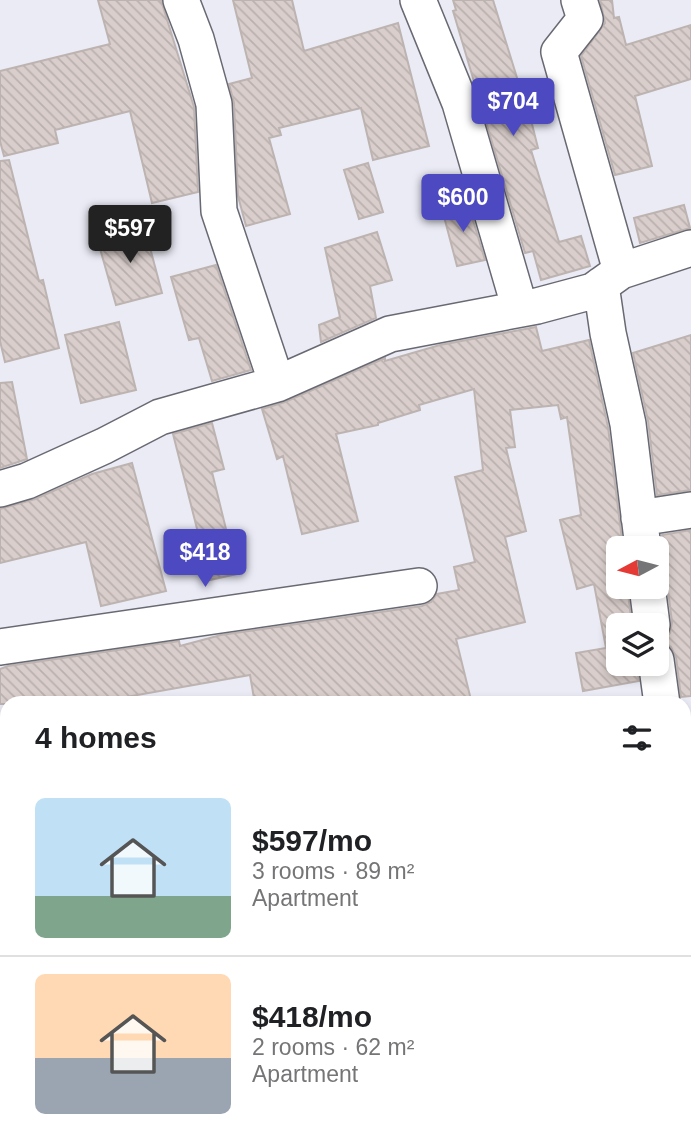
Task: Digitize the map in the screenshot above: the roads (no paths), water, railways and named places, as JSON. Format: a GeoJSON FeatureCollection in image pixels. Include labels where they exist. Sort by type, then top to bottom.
{"type":"FeatureCollection","features":[{"type":"Feature","properties":{"kind":"street"},"geometry":{"type":"LineString","coordinates":[[181,0],[196,39],[214,104],[219,211],[277,384]]}},
{"type":"Feature","properties":{"kind":"street"},"geometry":{"type":"LineString","coordinates":[[418,0],[460,103],[520,309]]}},
{"type":"Feature","properties":{"kind":"street"},"geometry":{"type":"LineString","coordinates":[[579,0],[585,19],[559,52],[611,278],[608,333],[628,424],[641,533],[691,510]]}},
{"type":"Feature","properties":{"kind":"street"},"geometry":{"type":"LineString","coordinates":[[0,489],[27,481],[160,417],[277,384],[390,334],[520,309],[593,291],[611,278],[691,248]]}},
{"type":"Feature","properties":{"kind":"street"},"geometry":{"type":"LineString","coordinates":[[0,647],[419,586]]}},
{"type":"Feature","properties":{"kind":"street"},"geometry":{"type":"LineString","coordinates":[[660,676],[664,696]]}}]}
